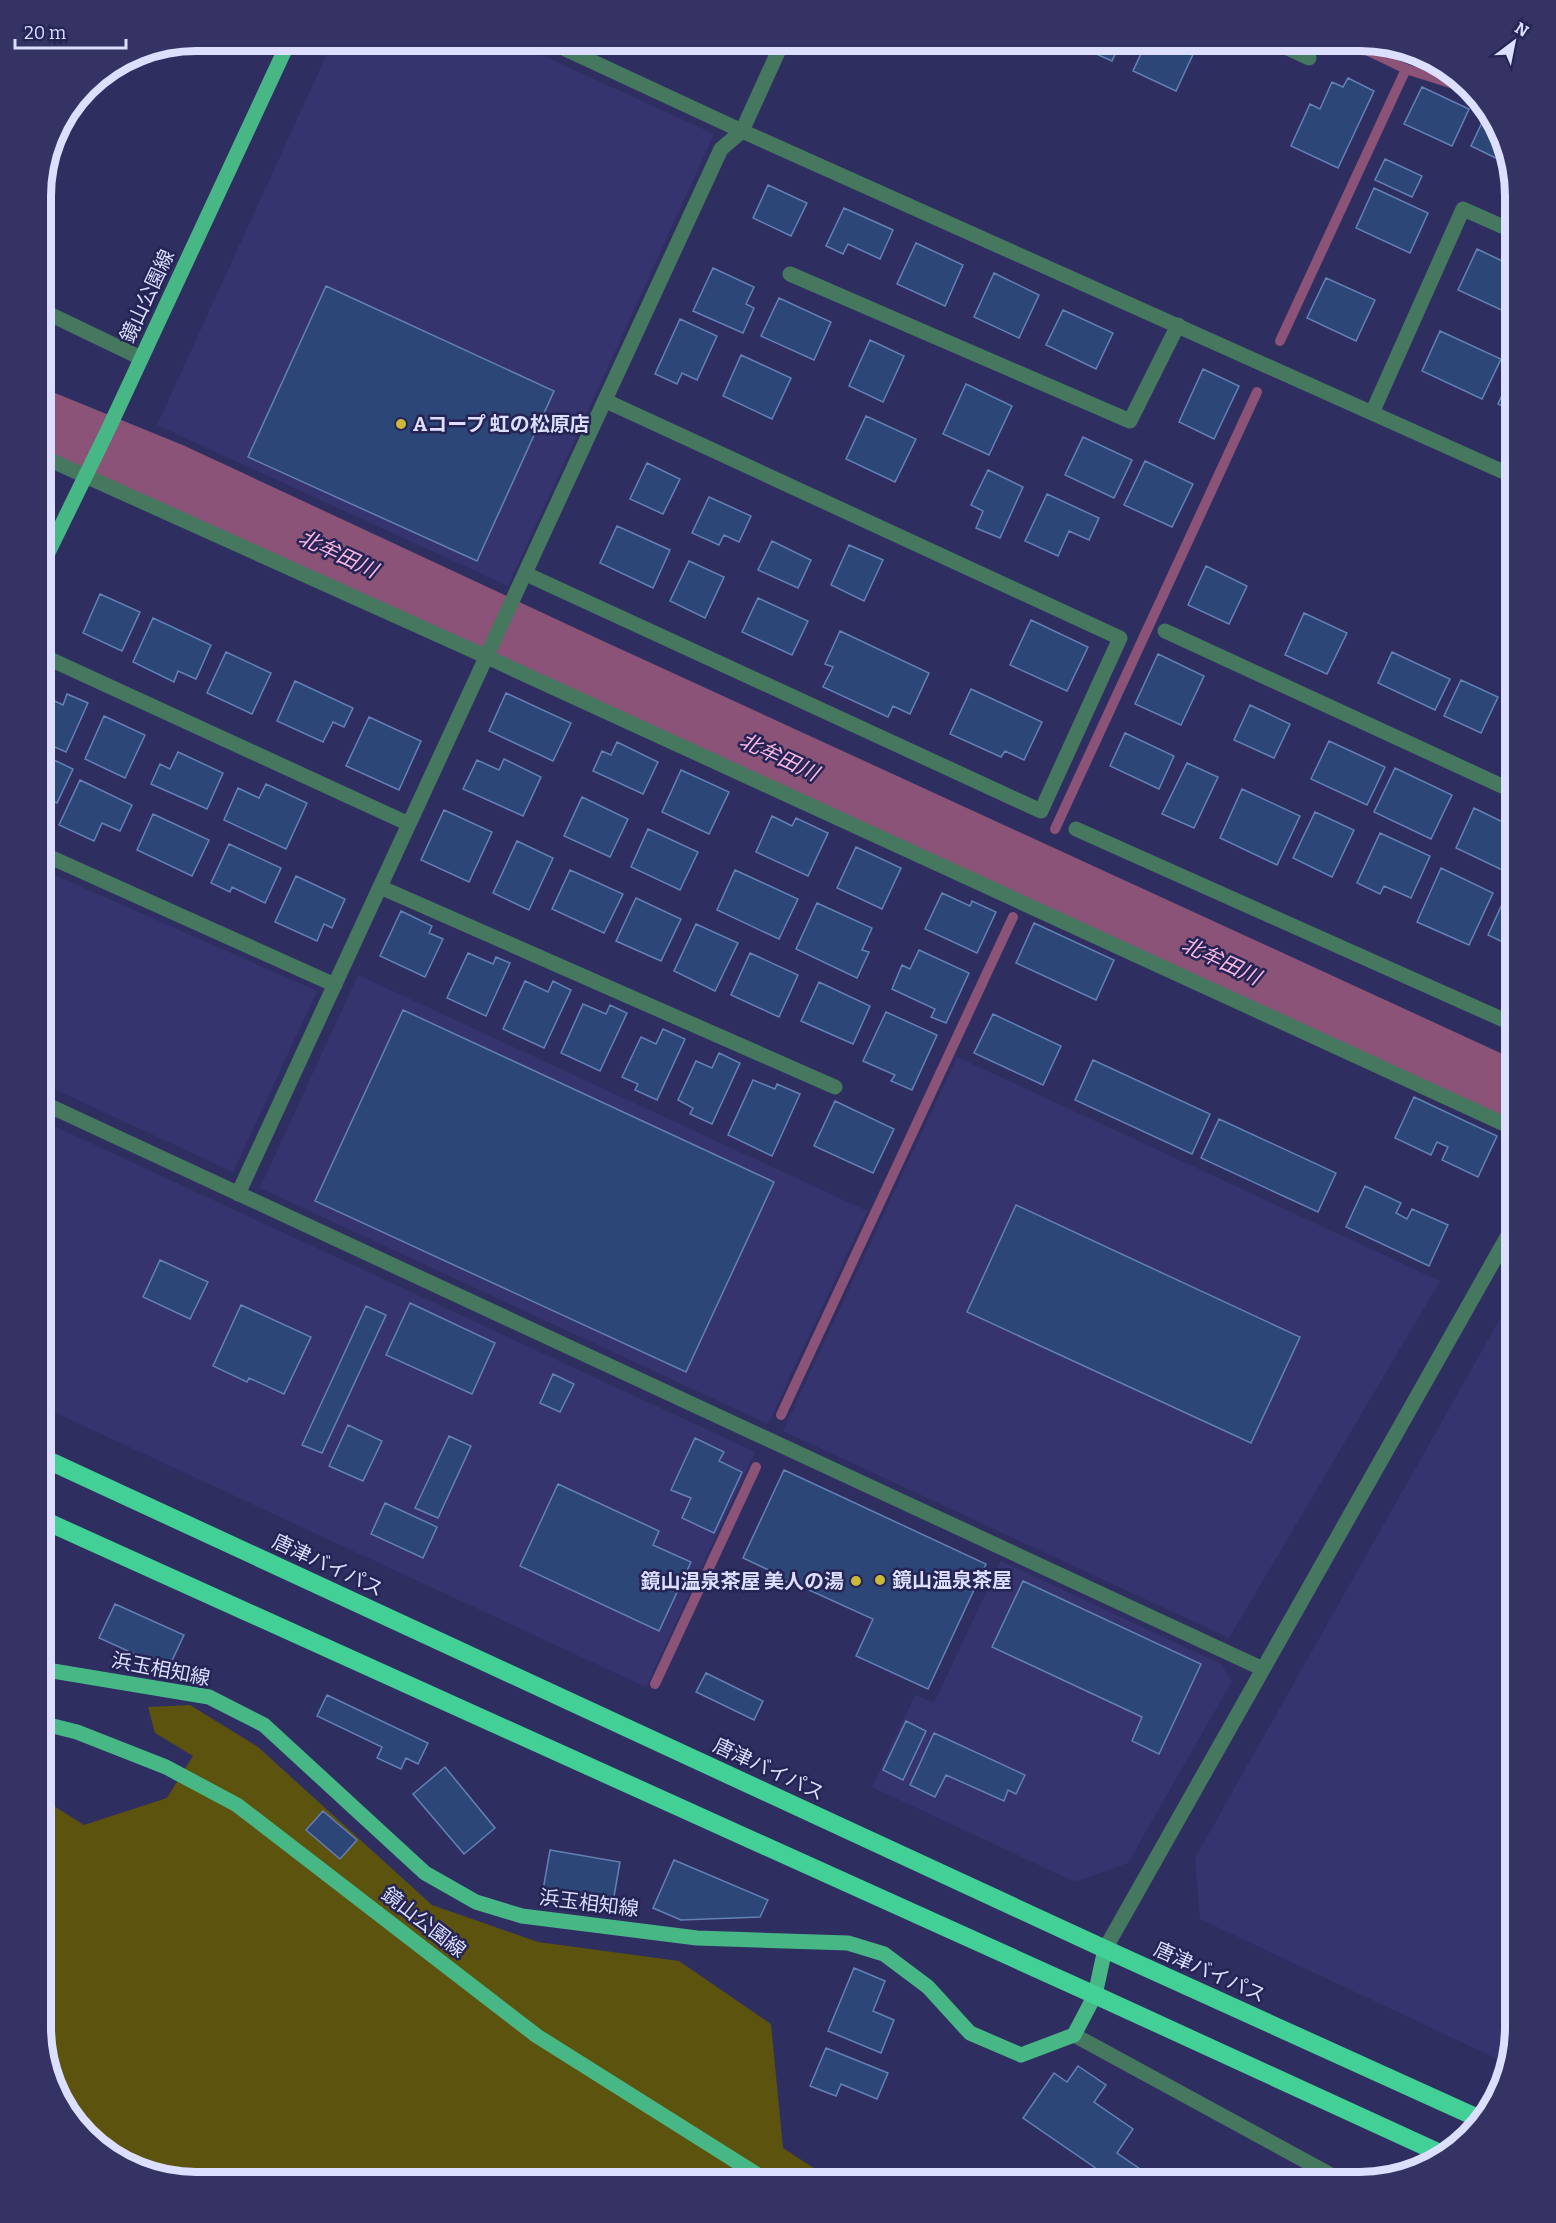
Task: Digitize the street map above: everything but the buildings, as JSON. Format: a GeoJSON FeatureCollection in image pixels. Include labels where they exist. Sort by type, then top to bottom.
{"type":"FeatureCollection","features":[{"type":"Feature","properties":{"kind":"highway","name":"唐津バイパス"},"geometry":{"type":"LineString","coordinates":[[51,1462],[1105,1949],[1474,2116]]}},
{"type":"Feature","properties":{"kind":"highway"},"geometry":{"type":"LineString","coordinates":[[51,1524],[1435,2151]]}},
{"type":"Feature","properties":{"kind":"main road","name":"鏡山公園線"},"geometry":{"type":"LineString","coordinates":[[51,546],[108,430],[284,51]]}},
{"type":"Feature","properties":{"kind":"main road","name":"浜玉相知線"},"geometry":{"type":"LineString","coordinates":[[51,1671],[209,1697],[264,1725],[425,1873],[476,1902],[522,1916],[697,1938],[848,1943],[884,1954],[928,1987],[970,2033],[1021,2055],[1074,2035]]}},
{"type":"Feature","properties":{"kind":"main road","name":"鏡山公園線"},"geometry":{"type":"LineString","coordinates":[[51,1726],[77,1732],[165,1767],[237,1805],[537,2036],[753,2172]]}},
{"type":"Feature","properties":{"kind":"main road"},"geometry":{"type":"LineString","coordinates":[[1074,2035],[1095,1995],[1105,1949]]}},
{"type":"Feature","properties":{"kind":"street"},"geometry":{"type":"LineString","coordinates":[[570,51],[742,131],[1505,473]]}},
{"type":"Feature","properties":{"kind":"street"},"geometry":{"type":"LineString","coordinates":[[238,1194],[721,149],[742,131],[778,51]]}},
{"type":"Feature","properties":{"kind":"street"},"geometry":{"type":"LineString","coordinates":[[1294,51],[1309,58]]}},
{"type":"Feature","properties":{"kind":"street"},"geometry":{"type":"LineString","coordinates":[[1372,413],[1463,209],[1505,228]]}},
{"type":"Feature","properties":{"kind":"street"},"geometry":{"type":"LineString","coordinates":[[790,274],[1130,422],[1178,325]]}},
{"type":"Feature","properties":{"kind":"street"},"geometry":{"type":"LineString","coordinates":[[51,315],[141,358]]}},
{"type":"Feature","properties":{"kind":"street"},"geometry":{"type":"LineString","coordinates":[[525,574],[1041,811],[1120,638],[606,401]]}},
{"type":"Feature","properties":{"kind":"street"},"geometry":{"type":"LineString","coordinates":[[51,460],[487,656],[1505,1124]]}},
{"type":"Feature","properties":{"kind":"street"},"geometry":{"type":"LineString","coordinates":[[1165,632],[1505,787]]}},
{"type":"Feature","properties":{"kind":"street"},"geometry":{"type":"LineString","coordinates":[[51,660],[409,824]]}},
{"type":"Feature","properties":{"kind":"street"},"geometry":{"type":"LineString","coordinates":[[1076,829],[1505,1021]]}},
{"type":"Feature","properties":{"kind":"street"},"geometry":{"type":"LineString","coordinates":[[51,857],[335,985]]}},
{"type":"Feature","properties":{"kind":"street"},"geometry":{"type":"LineString","coordinates":[[380,887],[835,1087]]}},
{"type":"Feature","properties":{"kind":"street"},"geometry":{"type":"LineString","coordinates":[[51,1107],[1263,1669]]}},
{"type":"Feature","properties":{"kind":"street"},"geometry":{"type":"LineString","coordinates":[[1105,1949],[1505,1241]]}},
{"type":"Feature","properties":{"kind":"street"},"geometry":{"type":"LineString","coordinates":[[1074,2035],[1328,2172]]}},
{"type":"Feature","properties":{"kind":"shaded area"},"geometry":{"type":"Polygon","coordinates":[[[328,51],[533,51],[714,134],[508,586],[157,425],[328,51]]]}},
{"type":"Feature","properties":{"kind":"shaded area"},"geometry":{"type":"Polygon","coordinates":[[[51,475],[56,477],[51,488],[51,475]]]}},
{"type":"Feature","properties":{"kind":"shaded area"},"geometry":{"type":"Polygon","coordinates":[[[51,873],[317,991],[233,1172],[51,1088],[51,873]]]}},
{"type":"Feature","properties":{"kind":"shaded area"},"geometry":{"type":"Polygon","coordinates":[[[358,975],[867,1211],[768,1424],[260,1188],[358,975]]]}},
{"type":"Feature","properties":{"kind":"shaded area"},"geometry":{"type":"Polygon","coordinates":[[[957,1057],[1440,1281],[1229,1638],[783,1431],[957,1057]]]}},
{"type":"Feature","properties":{"kind":"shaded area"},"geometry":{"type":"Polygon","coordinates":[[[51,1125],[755,1452],[646,1687],[51,1411],[51,1125]]]}},
{"type":"Feature","properties":{"kind":"shaded area"},"geometry":{"type":"Polygon","coordinates":[[[1505,1310],[1505,2027],[1501,2061],[1200,1919],[1195,1858],[1505,1310]]]}},
{"type":"Feature","properties":{"kind":"shaded area"},"geometry":{"type":"Polygon","coordinates":[[[1001,1561],[1221,1664],[1232,1681],[1128,1863],[1075,1882],[872,1787],[915,1695],[934,1703],[1001,1561]]]}},
{"type":"Feature","properties":{"kind":"shaded area"},"geometry":{"type":"Polygon","coordinates":[[[190,1705],[258,1747],[432,1905],[538,1942],[679,1961],[771,2024],[783,2148],[820,2172],[187,2172],[141,2161],[108,2142],[81,2115],[70,2099],[62,2082],[52,2046],[51,1804],[84,1825],[167,1798],[193,1756],[155,1733],[148,1707],[190,1705]]]}},
{"type":"Feature","properties":{"kind":"waterway"},"geometry":{"type":"LineString","coordinates":[[1369,51],[1406,69],[1450,83]]}},
{"type":"Feature","properties":{"kind":"waterway"},"geometry":{"type":"LineString","coordinates":[[1280,341],[1406,69]]}},
{"type":"Feature","properties":{"kind":"waterway"},"geometry":{"type":"LineString","coordinates":[[1055,829],[1257,392]]}},
{"type":"Feature","properties":{"kind":"waterway","name":"北牟田川"},"geometry":{"type":"LineString","coordinates":[[51,428],[171,477],[587,671],[1505,1092]]}},
{"type":"Feature","properties":{"kind":"waterway"},"geometry":{"type":"LineString","coordinates":[[781,1415],[1013,917]]}},
{"type":"Feature","properties":{"kind":"waterway"},"geometry":{"type":"LineString","coordinates":[[655,1684],[756,1467]]}},
{"type":"Feature","properties":{"kind":"place","name":"Aコープ 虹の松原店"},"geometry":{"type":"Point","coordinates":[401,424]}},
{"type":"Feature","properties":{"kind":"place","name":"鏡山温泉茶屋"},"geometry":{"type":"Point","coordinates":[880,1580]}},
{"type":"Feature","properties":{"kind":"place","name":"鏡山温泉茶屋 美人の湯"},"geometry":{"type":"Point","coordinates":[856,1581]}}]}
